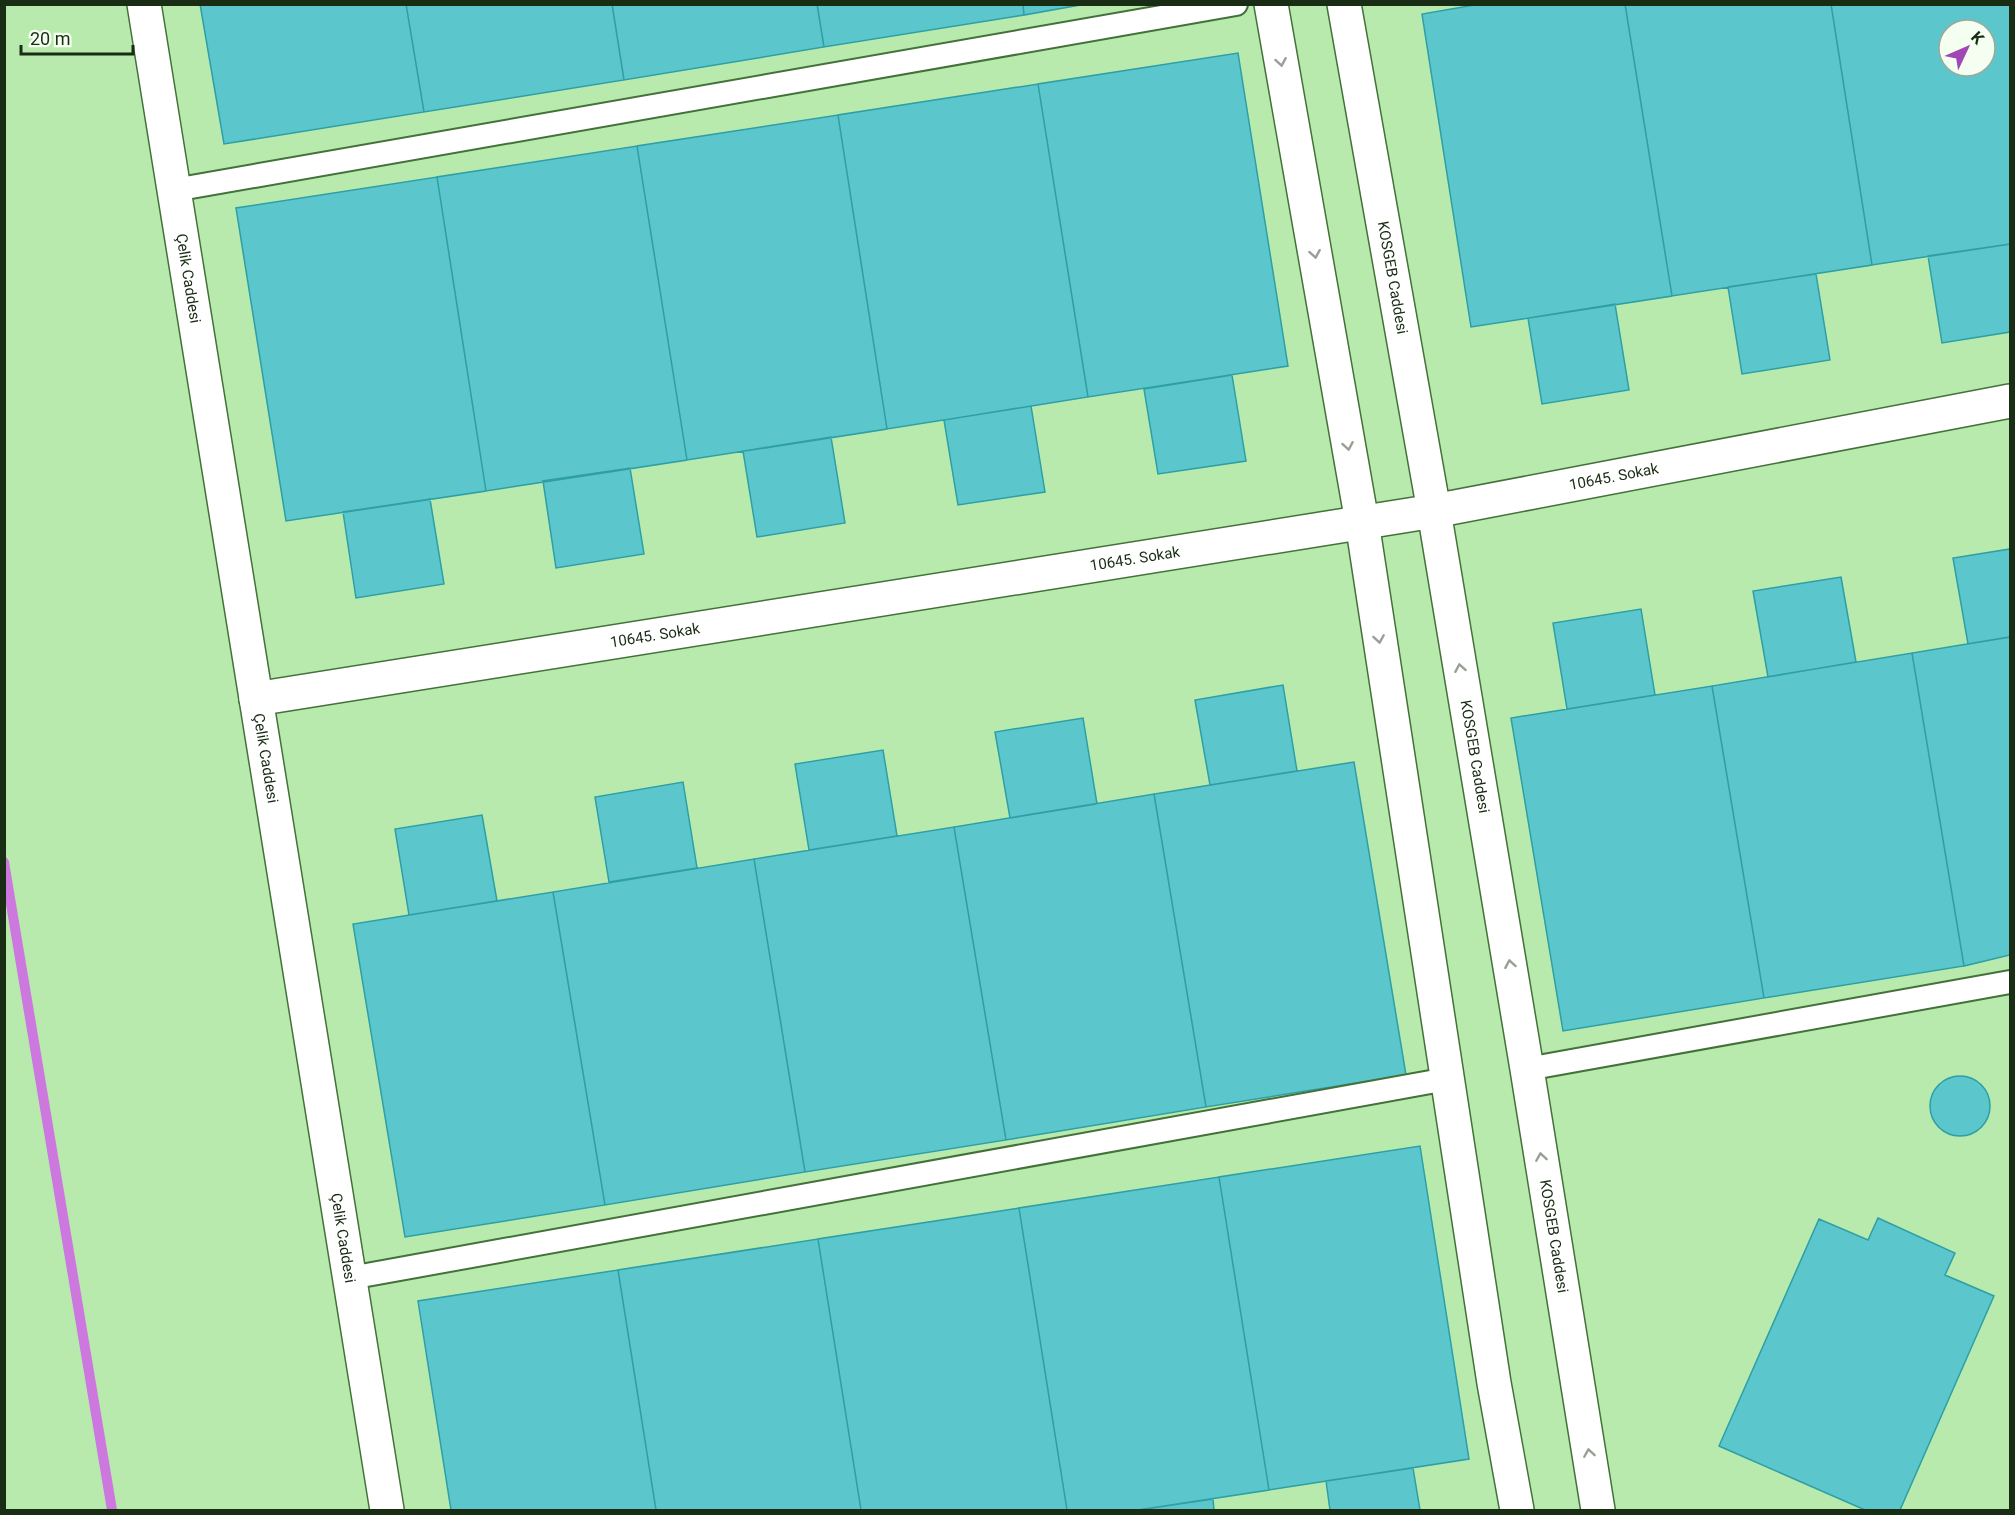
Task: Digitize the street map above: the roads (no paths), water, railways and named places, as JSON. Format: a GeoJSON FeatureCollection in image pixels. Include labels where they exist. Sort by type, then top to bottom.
{"type":"FeatureCollection","features":[{"type":"Feature","properties":{"kind":"street","name":"Çelik Caddesi"},"geometry":{"type":"LineString","coordinates":[[144,4],[387,1510]]}},
{"type":"Feature","properties":{"kind":"street"},"geometry":{"type":"LineString","coordinates":[[1271,4],[1362,522],[1494,1383],[1517,1510]]}},
{"type":"Feature","properties":{"kind":"street","name":"KOSGEB Caddesi"},"geometry":{"type":"LineString","coordinates":[[1344,4],[1434,511],[1598,1510]]}},
{"type":"Feature","properties":{"kind":"street","name":"10645. Sokak"},"geometry":{"type":"LineString","coordinates":[[256,699],[1434,511],[2010,401]]}},
{"type":"Feature","properties":{"kind":"lane"},"geometry":{"type":"LineString","coordinates":[[174,190],[1236,4]]}},
{"type":"Feature","properties":{"kind":"lane"},"geometry":{"type":"LineString","coordinates":[[1527,1069],[2010,982]]}},
{"type":"Feature","properties":{"kind":"lane"},"geometry":{"type":"LineString","coordinates":[[350,1278],[1448,1079]]}},
{"type":"Feature","properties":{"kind":"waterway"},"geometry":{"type":"LineString","coordinates":[[4,862],[112,1510]]}}]}
